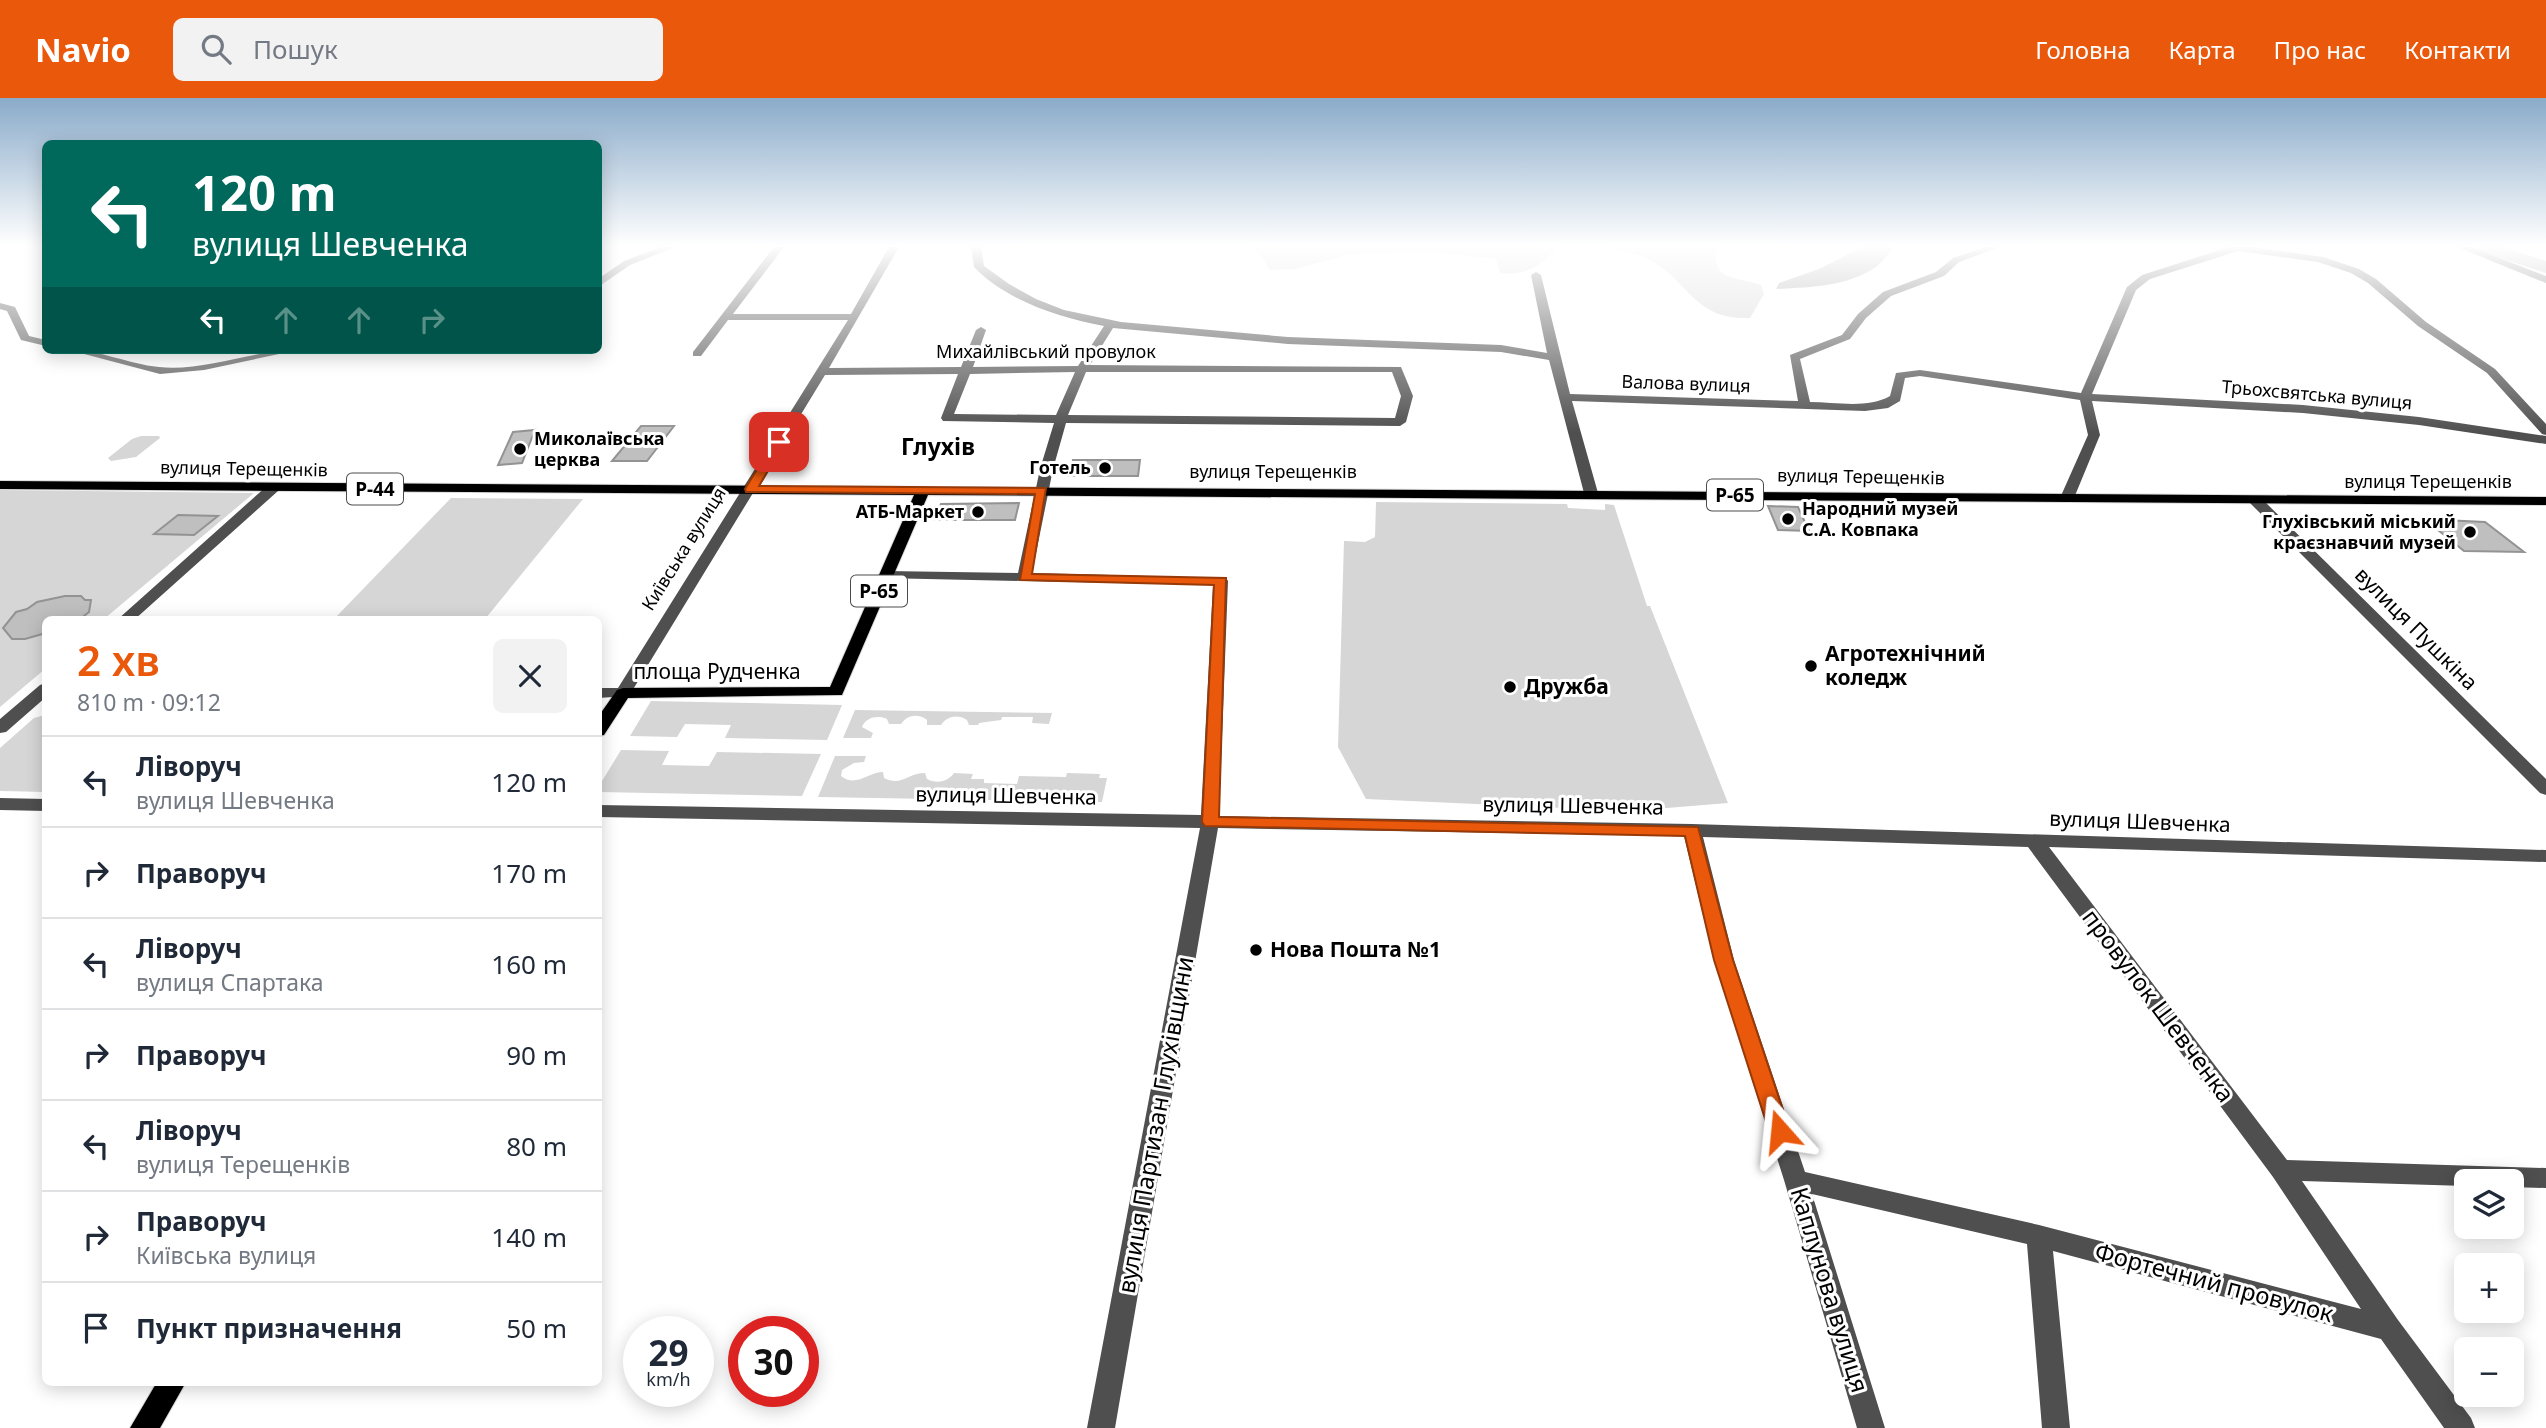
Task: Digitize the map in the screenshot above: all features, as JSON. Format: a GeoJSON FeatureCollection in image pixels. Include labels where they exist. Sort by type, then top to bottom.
{"type":"FeatureCollection","features":[{"type":"Feature","properties":{"kind":"main road","name":"вулиця Терещенків"},"geometry":{"type":"LineString","coordinates":[[0,485],[2546,501]]}},
{"type":"Feature","properties":{"kind":"main road","name":"Р-65"},"geometry":{"type":"LineString","coordinates":[[886,575],[923,490]]}},
{"type":"Feature","properties":{"kind":"main road","name":"площа Рудченка"},"geometry":{"type":"LineString","coordinates":[[623,693],[836,692],[886,575]]}},
{"type":"Feature","properties":{"kind":"main road","name":"Київська вулиця"},"geometry":{"type":"LineString","coordinates":[[602,724],[623,693]]}},
{"type":"Feature","properties":{"kind":"main road"},"geometry":{"type":"LineString","coordinates":[[144,1428],[170,1386]]}},
{"type":"Feature","properties":{"kind":"street"},"geometry":{"type":"LineString","coordinates":[[11,309],[25,338],[42,342]]}},
{"type":"Feature","properties":{"kind":"street"},"geometry":{"type":"LineString","coordinates":[[698,354],[733,309]]}},
{"type":"Feature","properties":{"kind":"street","name":"Київська вулиця"},"geometry":{"type":"LineString","coordinates":[[623,693],[859,309]]}},
{"type":"Feature","properties":{"kind":"street"},"geometry":{"type":"LineString","coordinates":[[1051,309],[1109,326],[1340,344],[1521,348],[1554,358]]}},
{"type":"Feature","properties":{"kind":"street"},"geometry":{"type":"LineString","coordinates":[[1543,309],[1591,493]]}},
{"type":"Feature","properties":{"kind":"street"},"geometry":{"type":"LineString","coordinates":[[1805,406],[1794,357],[1846,337],[1870,309]]}},
{"type":"Feature","properties":{"kind":"street"},"geometry":{"type":"LineString","coordinates":[[2067,499],[2094,435],[2085,397],[2122,309]]}},
{"type":"Feature","properties":{"kind":"street"},"geometry":{"type":"LineString","coordinates":[[2405,309],[2422,324],[2491,370],[2546,431]]}},
{"type":"Feature","properties":{"kind":"street"},"geometry":{"type":"LineString","coordinates":[[727,317],[855,317]]}},
{"type":"Feature","properties":{"kind":"street"},"geometry":{"type":"LineString","coordinates":[[886,575],[1024,578],[1042,491],[1063,420],[1082,369],[1109,326]]}},
{"type":"Feature","properties":{"kind":"street"},"geometry":{"type":"LineString","coordinates":[[981,330],[947,418],[1063,420]]}},
{"type":"Feature","properties":{"kind":"street"},"geometry":{"type":"LineString","coordinates":[[91,354],[160,371],[270,354]]}},
{"type":"Feature","properties":{"kind":"street","name":"Михайлівський провулок"},"geometry":{"type":"LineString","coordinates":[[822,372],[1397,369],[1407,396],[1399,422],[1063,420]]}},
{"type":"Feature","properties":{"kind":"street","name":"Трьохсвятська вулиця"},"geometry":{"type":"LineString","coordinates":[[1805,406],[1884,405],[1896,398],[1900,375],[1920,373],[2085,397],[2303,409],[2419,421],[2546,440]]}},
{"type":"Feature","properties":{"kind":"street","name":"Валова вулиця"},"geometry":{"type":"LineString","coordinates":[[1566,397],[1805,406]]}},
{"type":"Feature","properties":{"kind":"street"},"geometry":{"type":"LineString","coordinates":[[129,616],[273,488]]}},
{"type":"Feature","properties":{"kind":"street","name":"вулиця Пушкіна"},"geometry":{"type":"LineString","coordinates":[[2255,500],[2546,789]]}},
{"type":"Feature","properties":{"kind":"street","name":"вулиця Партизан Глухівщини"},"geometry":{"type":"LineString","coordinates":[[1024,578],[1221,581],[1210,822],[1101,1428]]}},
{"type":"Feature","properties":{"kind":"street"},"geometry":{"type":"LineString","coordinates":[[0,728],[42,692]]}},
{"type":"Feature","properties":{"kind":"street","name":"площа Рудченка"},"geometry":{"type":"LineString","coordinates":[[602,693],[623,693]]}},
{"type":"Feature","properties":{"kind":"street"},"geometry":{"type":"LineString","coordinates":[[0,804],[42,804]]}},
{"type":"Feature","properties":{"kind":"street","name":"вулиця Шевченка"},"geometry":{"type":"LineString","coordinates":[[602,811],[1692,831],[2546,856]]}},
{"type":"Feature","properties":{"kind":"street","name":"Каплунова вулиця"},"geometry":{"type":"LineString","coordinates":[[1692,831],[1724,960],[1796,1180],[1871,1428]]}},
{"type":"Feature","properties":{"kind":"street","name":"провулок Шевченка"},"geometry":{"type":"LineString","coordinates":[[2035,842],[2281,1170],[2389,1329],[2461,1428]]}},
{"type":"Feature","properties":{"kind":"street"},"geometry":{"type":"LineString","coordinates":[[2281,1170],[2546,1178]]}},
{"type":"Feature","properties":{"kind":"street","name":"Фортечний провулок"},"geometry":{"type":"LineString","coordinates":[[1796,1180],[2039,1236],[2389,1329]]}},
{"type":"Feature","properties":{"kind":"street"},"geometry":{"type":"LineString","coordinates":[[2039,1236],[2056,1428]]}},
{"type":"Feature","properties":{"kind":"shaded area"},"geometry":{"type":"Polygon","coordinates":[[[1709,309],[1755,309],[1750,318],[1717,313],[1709,309]]]}},
{"type":"Feature","properties":{"kind":"shaded area"},"geometry":{"type":"Polygon","coordinates":[[[141,436],[160,438],[136,457],[111,461],[108,458],[132,439],[141,436]]]}},
{"type":"Feature","properties":{"kind":"shaded area"},"geometry":{"type":"Polygon","coordinates":[[[0,490],[254,493],[108,616],[42,616],[42,672],[0,707],[0,490]]]}},
{"type":"Feature","properties":{"kind":"shaded area"},"geometry":{"type":"Polygon","coordinates":[[[451,498],[583,499],[487,616],[337,616],[451,498]]]}},
{"type":"Feature","properties":{"kind":"shaded area","name":"Дружба"},"geometry":{"type":"Polygon","coordinates":[[[1376,502],[1567,504],[1568,508],[1605,510],[1605,504],[1614,505],[1647,606],[1650,606],[1728,803],[1630,811],[1366,799],[1338,747],[1344,541],[1365,542],[1375,537],[1376,502]]]}},
{"type":"Feature","properties":{"kind":"shaded area"},"geometry":{"type":"Polygon","coordinates":[[[651,701],[842,705],[827,740],[725,738],[731,725],[685,724],[677,737],[630,736],[651,701]]]}},
{"type":"Feature","properties":{"kind":"shaded area"},"geometry":{"type":"Polygon","coordinates":[[[855,710],[1052,713],[1049,724],[1032,723],[1033,717],[1002,717],[1001,720],[969,725],[964,718],[956,717],[949,718],[941,725],[927,725],[924,718],[913,716],[901,724],[889,724],[887,719],[876,717],[866,721],[862,727],[873,733],[871,738],[843,738],[855,710]]]}},
{"type":"Feature","properties":{"kind":"shaded area"},"geometry":{"type":"Polygon","coordinates":[[[42,716],[42,792],[0,791],[0,748],[34,718],[42,716]]]}},
{"type":"Feature","properties":{"kind":"shaded area"},"geometry":{"type":"Polygon","coordinates":[[[621,750],[669,751],[662,765],[709,766],[717,752],[821,754],[802,796],[602,792],[602,781],[621,750]]]}},
{"type":"Feature","properties":{"kind":"shaded area"},"geometry":{"type":"Polygon","coordinates":[[[835,756],[866,756],[864,762],[854,763],[842,770],[841,776],[852,780],[883,772],[884,778],[895,781],[925,773],[927,779],[934,781],[945,780],[954,773],[973,774],[971,779],[984,779],[984,783],[1017,784],[1019,776],[1066,777],[1067,773],[1100,774],[1099,778],[1107,778],[1102,802],[818,797],[835,756]]]}},
{"type":"Feature","properties":{"kind":"building"},"geometry":{"type":"Polygon","coordinates":[[[641,426],[674,426],[647,461],[612,461],[641,426]]]}},
{"type":"Feature","properties":{"kind":"building","name":"Миколаївська церква"},"geometry":{"type":"Polygon","coordinates":[[[535,430],[522,463],[498,465],[513,432],[535,430]]]}},
{"type":"Feature","properties":{"kind":"building","name":"Готель"},"geometry":{"type":"Polygon","coordinates":[[[1073,460],[1140,460],[1138,476],[1069,476],[1073,460]]]}},
{"type":"Feature","properties":{"kind":"building","name":"АТБ-Маркет"},"geometry":{"type":"Polygon","coordinates":[[[1019,503],[1015,520],[935,520],[941,504],[1019,503]]]}},
{"type":"Feature","properties":{"kind":"building","name":"Народний музей С.А. Ковпака"},"geometry":{"type":"Polygon","coordinates":[[[1768,506],[1798,507],[1809,531],[1778,530],[1768,506]]]}},
{"type":"Feature","properties":{"kind":"building"},"geometry":{"type":"Polygon","coordinates":[[[178,515],[218,516],[194,535],[154,534],[178,515]]]}},
{"type":"Feature","properties":{"kind":"building","name":"Глухівський міський краєзнавчий музей"},"geometry":{"type":"Polygon","coordinates":[[[2427,521],[2485,522],[2524,552],[2464,551],[2427,521]]]}},
{"type":"Feature","properties":{"kind":"building"},"geometry":{"type":"Polygon","coordinates":[[[65,596],[81,596],[85,600],[91,600],[89,612],[84,616],[42,616],[42,634],[12,639],[3,628],[16,612],[37,602],[65,596]]]}},
{"type":"Feature","properties":{"kind":"place","name":"Миколаївська церква"},"geometry":{"type":"Point","coordinates":[520,449]}},
{"type":"Feature","properties":{"kind":"place","name":"Готель"},"geometry":{"type":"Point","coordinates":[1105,468]}},
{"type":"Feature","properties":{"kind":"place","name":"АТБ-Маркет"},"geometry":{"type":"Point","coordinates":[978,512]}},
{"type":"Feature","properties":{"kind":"place","name":"Народний музей С.А. Ковпака"},"geometry":{"type":"Point","coordinates":[1788,519]}},
{"type":"Feature","properties":{"kind":"place","name":"Глухівський міський краєзнавчий музей"},"geometry":{"type":"Point","coordinates":[2470,532]}},
{"type":"Feature","properties":{"kind":"place","name":"Агротехнічний коледж"},"geometry":{"type":"Point","coordinates":[1811,666]}},
{"type":"Feature","properties":{"kind":"place","name":"Дружба"},"geometry":{"type":"Point","coordinates":[1510,687]}},
{"type":"Feature","properties":{"kind":"place","name":"Нова Пошта №1"},"geometry":{"type":"Point","coordinates":[1256,950]}},
{"type":"Feature","properties":{"kind":"district","name":"Глухів"},"geometry":{"type":"Point","coordinates":[938,447]}},
{"type":"Feature","properties":{"kind":"route"},"geometry":{"type":"LineString","coordinates":[[779,442],[751,489],[1042,491],[1024,578],[1221,581],[1210,822],[1692,831],[1724,960],[1780,1131]]}}]}
